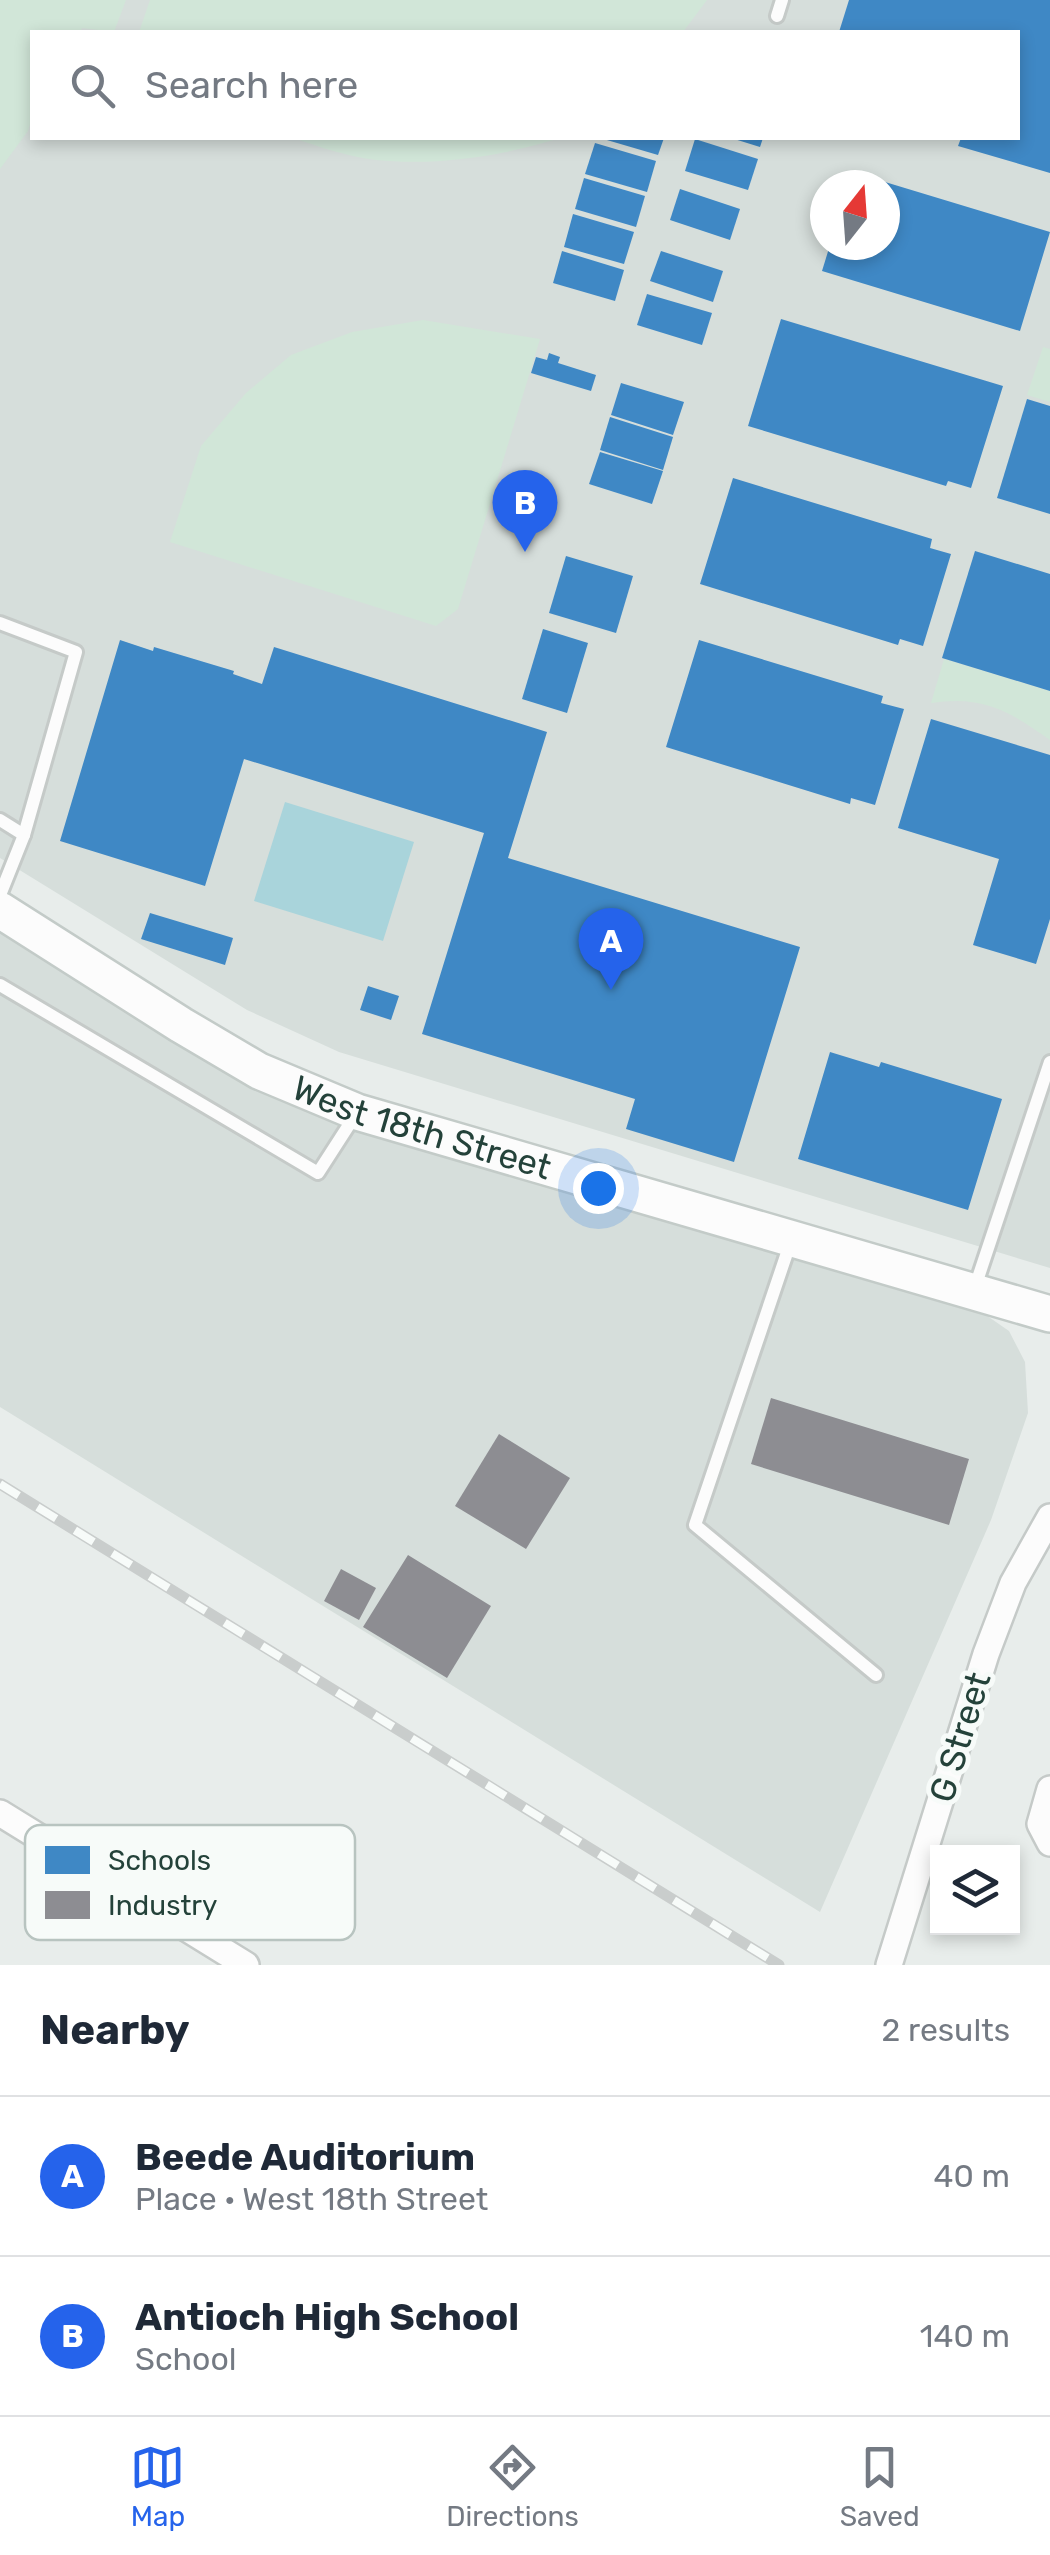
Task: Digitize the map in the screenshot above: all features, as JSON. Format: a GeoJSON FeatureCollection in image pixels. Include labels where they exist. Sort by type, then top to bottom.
{"type":"FeatureCollection","features":[{"type":"Feature","properties":{"kind":"street","name":"West 18th Street"},"geometry":{"type":"LineString","coordinates":[[0,910],[260,1071],[358,1112],[1050,1314]]}},
{"type":"Feature","properties":{"kind":"street","name":"G Street"},"geometry":{"type":"LineString","coordinates":[[889,1965],[986,1654],[1013,1582],[1050,1517]]}},
{"type":"Feature","properties":{"kind":"street"},"geometry":{"type":"LineString","coordinates":[[1050,1790],[1040,1824],[1050,1843]]}},
{"type":"Feature","properties":{"kind":"street"},"geometry":{"type":"LineString","coordinates":[[0,1813],[25,1828]]}},
{"type":"Feature","properties":{"kind":"street"},"geometry":{"type":"LineString","coordinates":[[206,1940],[246,1965]]}},
{"type":"Feature","properties":{"kind":"lane"},"geometry":{"type":"LineString","coordinates":[[777,16],[782,0]]}},
{"type":"Feature","properties":{"kind":"lane"},"geometry":{"type":"LineString","coordinates":[[0,623],[76,652],[24,836],[0,895]]}},
{"type":"Feature","properties":{"kind":"lane"},"geometry":{"type":"LineString","coordinates":[[0,820],[24,836]]}},
{"type":"Feature","properties":{"kind":"lane"},"geometry":{"type":"LineString","coordinates":[[0,985],[318,1174],[358,1112]]}},
{"type":"Feature","properties":{"kind":"lane"},"geometry":{"type":"LineString","coordinates":[[973,1292],[1050,1062]]}},
{"type":"Feature","properties":{"kind":"lane"},"geometry":{"type":"LineString","coordinates":[[792,1238],[695,1525],[876,1675]]}},
{"type":"Feature","properties":{"kind":"shaded area"},"geometry":{"type":"Polygon","coordinates":[[[0,0],[1050,0],[1050,1268],[339,1052],[247,1010],[0,858],[0,0]]]}},
{"type":"Feature","properties":{"kind":"shaded area"},"geometry":{"type":"Polygon","coordinates":[[[0,931],[220,1069],[320,1108],[983,1313],[1009,1331],[1025,1362],[1028,1413],[991,1520],[820,1912],[0,1407],[0,931]]]}},
{"type":"Feature","properties":{"kind":"green space"},"geometry":{"type":"Polygon","coordinates":[[[0,0],[126,0],[115,30],[30,30],[30,124],[0,169],[0,0]]]}},
{"type":"Feature","properties":{"kind":"green space"},"geometry":{"type":"Polygon","coordinates":[[[150,0],[707,0],[684,30],[140,30],[150,0]]]}},
{"type":"Feature","properties":{"kind":"green space"},"geometry":{"type":"Polygon","coordinates":[[[300,140],[553,140],[493,154],[422,162],[366,159],[300,140]]]}},
{"type":"Feature","properties":{"kind":"green space"},"geometry":{"type":"Polygon","coordinates":[[[423,320],[540,339],[458,609],[436,626],[170,542],[201,446],[246,393],[291,355],[352,332],[423,320]]]}},
{"type":"Feature","properties":{"kind":"green space"},"geometry":{"type":"Polygon","coordinates":[[[1043,347],[1050,349],[1050,402],[1027,395],[1043,347]]]}},
{"type":"Feature","properties":{"kind":"green space"},"geometry":{"type":"Polygon","coordinates":[[[944,659],[1050,691],[1050,740],[995,708],[966,701],[931,703],[944,659]]]}},
{"type":"Feature","properties":{"kind":"water"},"geometry":{"type":"Polygon","coordinates":[[[285,802],[414,842],[383,941],[254,901],[285,802]]]}},
{"type":"Feature","properties":{"kind":"building: Schools"},"geometry":{"type":"Polygon","coordinates":[[[849,0],[1050,0],[1050,173],[958,146],[960,140],[1020,140],[1020,30],[840,30],[849,0]]]}},
{"type":"Feature","properties":{"kind":"building: Schools"},"geometry":{"type":"Polygon","coordinates":[[[607,140],[663,140],[658,155],[607,140]]]}},
{"type":"Feature","properties":{"kind":"building: Schools"},"geometry":{"type":"Polygon","coordinates":[[[695,140],[758,159],[748,190],[685,171],[695,140]]]}},
{"type":"Feature","properties":{"kind":"building: Schools"},"geometry":{"type":"Polygon","coordinates":[[[737,140],[762,140],[760,147],[737,140]]]}},
{"type":"Feature","properties":{"kind":"building: Schools"},"geometry":{"type":"Polygon","coordinates":[[[595,143],[656,161],[647,192],[585,174],[595,143]]]}},
{"type":"Feature","properties":{"kind":"building: Schools"},"geometry":{"type":"Polygon","coordinates":[[[584,178],[645,196],[636,227],[575,209],[584,178]]]}},
{"type":"Feature","properties":{"kind":"building: Schools"},"geometry":{"type":"Polygon","coordinates":[[[900,187],[1050,232],[1020,331],[822,271],[825,260],[900,260],[900,187]]]}},
{"type":"Feature","properties":{"kind":"building: Schools"},"geometry":{"type":"Polygon","coordinates":[[[680,189],[740,209],[730,240],[670,220],[680,189]]]}},
{"type":"Feature","properties":{"kind":"building: Schools"},"geometry":{"type":"Polygon","coordinates":[[[573,214],[634,232],[624,264],[564,247],[573,214]]]}},
{"type":"Feature","properties":{"kind":"building: Schools"},"geometry":{"type":"Polygon","coordinates":[[[562,251],[624,270],[615,301],[553,283],[562,251]]]}},
{"type":"Feature","properties":{"kind":"building: Schools"},"geometry":{"type":"Polygon","coordinates":[[[661,251],[723,271],[713,302],[650,281],[661,251]]]}},
{"type":"Feature","properties":{"kind":"building: Schools"},"geometry":{"type":"Polygon","coordinates":[[[647,294],[712,313],[702,345],[637,325],[647,294]]]}},
{"type":"Feature","properties":{"kind":"building: Schools"},"geometry":{"type":"Polygon","coordinates":[[[781,319],[1003,386],[971,488],[948,481],[946,486],[748,426],[781,319]]]}},
{"type":"Feature","properties":{"kind":"building: Schools"},"geometry":{"type":"Polygon","coordinates":[[[549,353],[560,357],[558,363],[596,375],[591,391],[531,373],[536,357],[547,360],[549,353]]]}},
{"type":"Feature","properties":{"kind":"building: Schools"},"geometry":{"type":"Polygon","coordinates":[[[621,383],[684,402],[673,435],[611,415],[621,383]]]}},
{"type":"Feature","properties":{"kind":"building: Schools"},"geometry":{"type":"Polygon","coordinates":[[[1027,399],[1050,406],[1050,514],[997,498],[1027,399]]]}},
{"type":"Feature","properties":{"kind":"building: Schools"},"geometry":{"type":"Polygon","coordinates":[[[610,417],[673,437],[663,470],[600,450],[610,417]]]}},
{"type":"Feature","properties":{"kind":"building: Schools"},"geometry":{"type":"Polygon","coordinates":[[[600,452],[663,471],[652,504],[589,484],[600,452]]]}},
{"type":"Feature","properties":{"kind":"building: Schools"},"geometry":{"type":"Polygon","coordinates":[[[733,478],[932,539],[930,548],[951,554],[923,646],[900,639],[898,645],[700,584],[733,478]]]}},
{"type":"Feature","properties":{"kind":"building: Schools"},"geometry":{"type":"Polygon","coordinates":[[[975,551],[1050,574],[1050,691],[942,658],[975,551]]]}},
{"type":"Feature","properties":{"kind":"building: Schools"},"geometry":{"type":"Polygon","coordinates":[[[566,556],[633,576],[616,633],[549,613],[566,556]]]}},
{"type":"Feature","properties":{"kind":"building: Schools"},"geometry":{"type":"Polygon","coordinates":[[[543,629],[588,643],[567,713],[522,699],[543,629]]]}},
{"type":"Feature","properties":{"kind":"building: Schools"},"geometry":{"type":"Polygon","coordinates":[[[120,640],[234,671],[233,674],[262,684],[274,647],[547,732],[508,858],[800,947],[734,1162],[626,1129],[635,1099],[422,1034],[484,833],[244,759],[205,886],[60,841],[120,640]]]}},
{"type":"Feature","properties":{"kind":"building: Schools"},"geometry":{"type":"Polygon","coordinates":[[[699,640],[883,696],[881,703],[904,709],[875,805],[851,798],[850,804],[666,747],[699,640]]]}},
{"type":"Feature","properties":{"kind":"building: Schools"},"geometry":{"type":"Polygon","coordinates":[[[931,719],[1050,755],[1050,919],[1036,964],[973,945],[999,859],[898,828],[931,719]]]}},
{"type":"Feature","properties":{"kind":"building: Schools"},"geometry":{"type":"Polygon","coordinates":[[[150,913],[233,938],[225,965],[141,939],[150,913]]]}},
{"type":"Feature","properties":{"kind":"building: Schools"},"geometry":{"type":"Polygon","coordinates":[[[368,986],[399,996],[391,1020],[360,1010],[368,986]]]}},
{"type":"Feature","properties":{"kind":"building: Schools"},"geometry":{"type":"Polygon","coordinates":[[[830,1052],[879,1067],[881,1062],[1002,1099],[968,1210],[798,1159],[830,1052]]]}},
{"type":"Feature","properties":{"kind":"building: Industry"},"geometry":{"type":"Polygon","coordinates":[[[771,1398],[969,1459],[949,1525],[751,1464],[771,1398]]]}},
{"type":"Feature","properties":{"kind":"building: Industry"},"geometry":{"type":"Polygon","coordinates":[[[499,1434],[570,1478],[526,1549],[455,1506],[499,1434]]]}},
{"type":"Feature","properties":{"kind":"building: Industry"},"geometry":{"type":"Polygon","coordinates":[[[408,1555],[491,1606],[447,1678],[363,1627],[408,1555]]]}},
{"type":"Feature","properties":{"kind":"building: Industry"},"geometry":{"type":"Polygon","coordinates":[[[341,1569],[376,1588],[359,1620],[324,1601],[341,1569]]]}},
{"type":"Feature","properties":{"kind":"railway"},"geometry":{"type":"LineString","coordinates":[[0,1484],[779,1965]]}},
{"type":"Feature","properties":{"kind":"place","name":"Antioch High School"},"geometry":{"type":"Point","coordinates":[525,552]}},
{"type":"Feature","properties":{"kind":"place","name":"Beede Auditorium"},"geometry":{"type":"Point","coordinates":[611,990]}}]}
